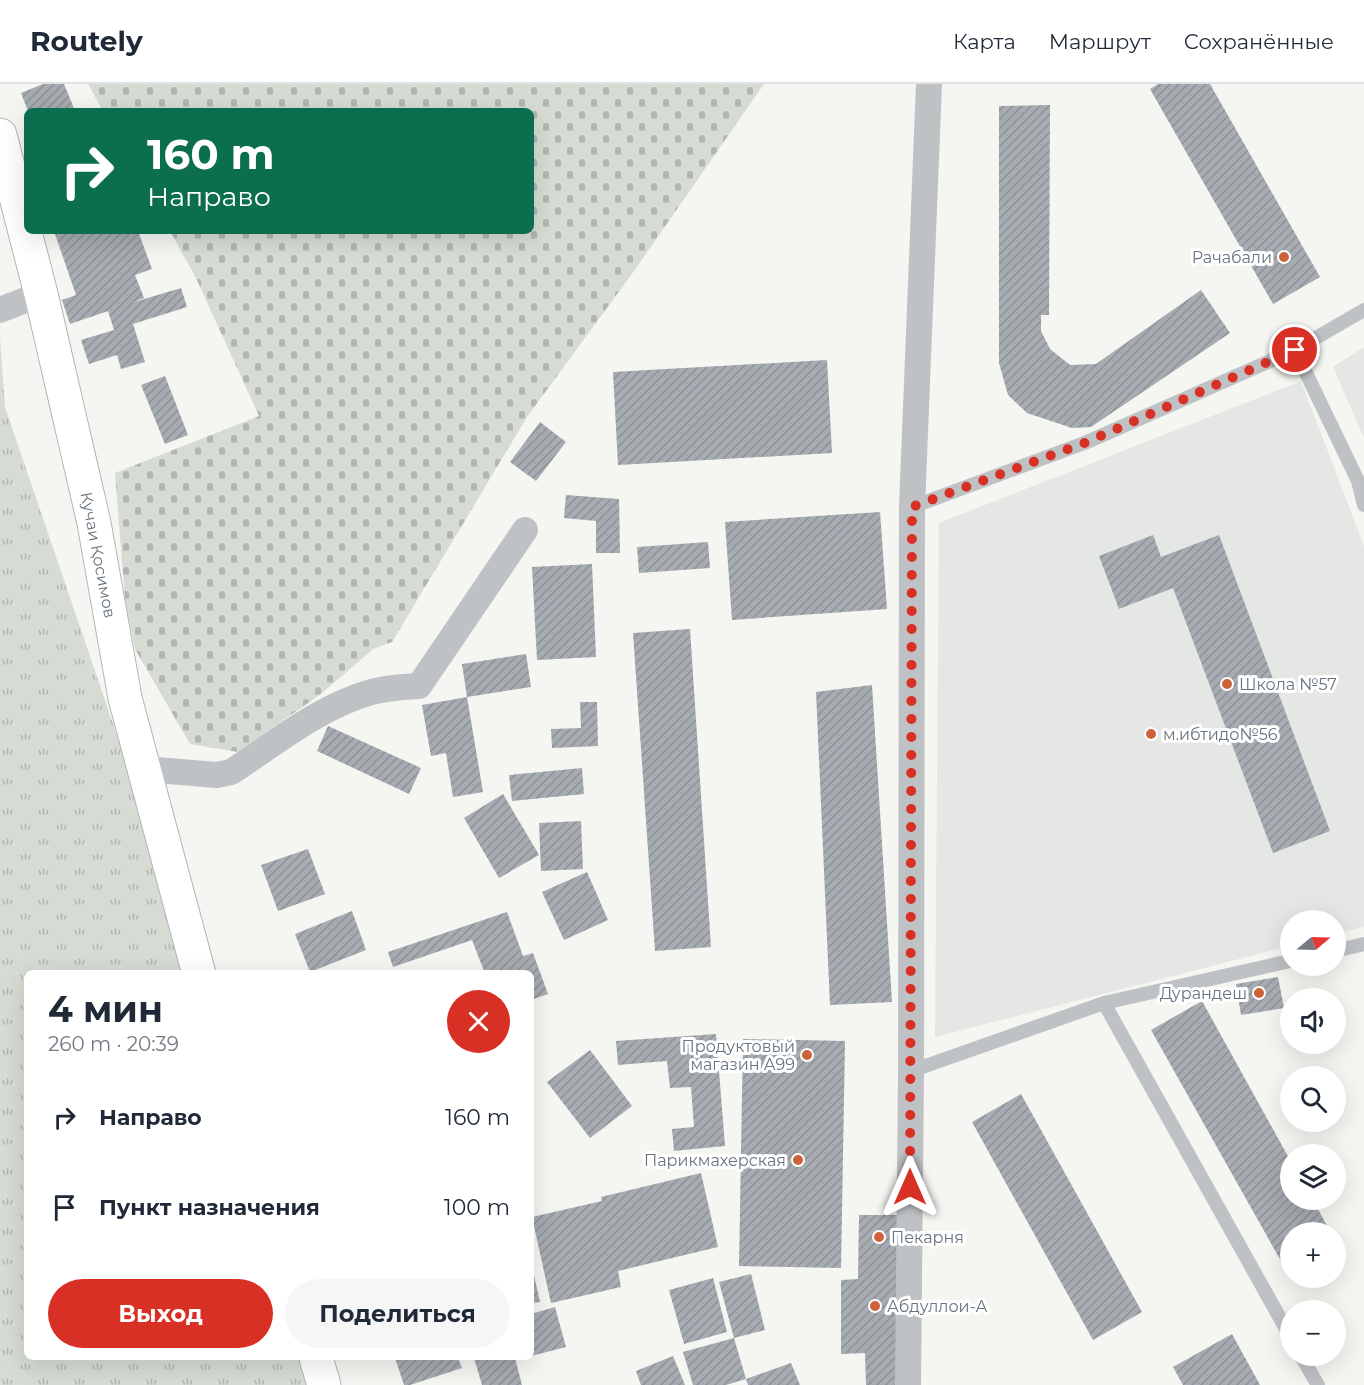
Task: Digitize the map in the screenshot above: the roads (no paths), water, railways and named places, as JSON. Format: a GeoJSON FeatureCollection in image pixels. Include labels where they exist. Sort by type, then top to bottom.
{"type":"FeatureCollection","features":[{"type":"Feature","properties":{"kind":"street"},"geometry":{"type":"LineString","coordinates":[[908,1385],[912,507],[928,84]]}},
{"type":"Feature","properties":{"kind":"street","name":"Кучаи Қосимов"},"geometry":{"type":"LineString","coordinates":[[0,135],[24,226]]}},
{"type":"Feature","properties":{"kind":"street","name":"Кучаи Қосимов"},"geometry":{"type":"LineString","coordinates":[[26,234],[94,523],[125,698],[198,970]]}},
{"type":"Feature","properties":{"kind":"street"},"geometry":{"type":"LineString","coordinates":[[0,310],[42,294]]}},
{"type":"Feature","properties":{"kind":"street"},"geometry":{"type":"LineString","coordinates":[[144,769],[217,775],[231,772],[324,712],[366,693],[390,687],[419,686],[525,530]]}},
{"type":"Feature","properties":{"kind":"street"},"geometry":{"type":"LineString","coordinates":[[317,1360],[324,1385]]}},
{"type":"Feature","properties":{"kind":"lane"},"geometry":{"type":"LineString","coordinates":[[912,507],[1087,442],[1295,350],[1364,310]]}},
{"type":"Feature","properties":{"kind":"lane"},"geometry":{"type":"LineString","coordinates":[[1295,350],[1358,481],[1364,505]]}},
{"type":"Feature","properties":{"kind":"lane"},"geometry":{"type":"LineString","coordinates":[[1346,948],[1364,944]]}},
{"type":"Feature","properties":{"kind":"lane"},"geometry":{"type":"LineString","coordinates":[[911,1071],[1104,1003],[1280,963]]}},
{"type":"Feature","properties":{"kind":"lane"},"geometry":{"type":"LineString","coordinates":[[1104,1003],[1280,1318]]}},
{"type":"Feature","properties":{"kind":"lane"},"geometry":{"type":"LineString","coordinates":[[1307,1366],[1318,1385]]}},
{"type":"Feature","properties":{"kind":"place","name":"Рачабали"},"geometry":{"type":"Point","coordinates":[1284,257]}},
{"type":"Feature","properties":{"kind":"place","name":"Школа №57"},"geometry":{"type":"Point","coordinates":[1227,684]}},
{"type":"Feature","properties":{"kind":"place","name":"м.ибтидо№56"},"geometry":{"type":"Point","coordinates":[1151,734]}},
{"type":"Feature","properties":{"kind":"place","name":"Дурандеш"},"geometry":{"type":"Point","coordinates":[1259,993]}},
{"type":"Feature","properties":{"kind":"place","name":"Продуктовый магазин А99"},"geometry":{"type":"Point","coordinates":[807,1055]}},
{"type":"Feature","properties":{"kind":"place","name":"Парикмахерская"},"geometry":{"type":"Point","coordinates":[798,1160]}},
{"type":"Feature","properties":{"kind":"place","name":"Пекарня"},"geometry":{"type":"Point","coordinates":[879,1237]}},
{"type":"Feature","properties":{"kind":"place","name":"Абдуллои-А"},"geometry":{"type":"Point","coordinates":[875,1306]}}]}
